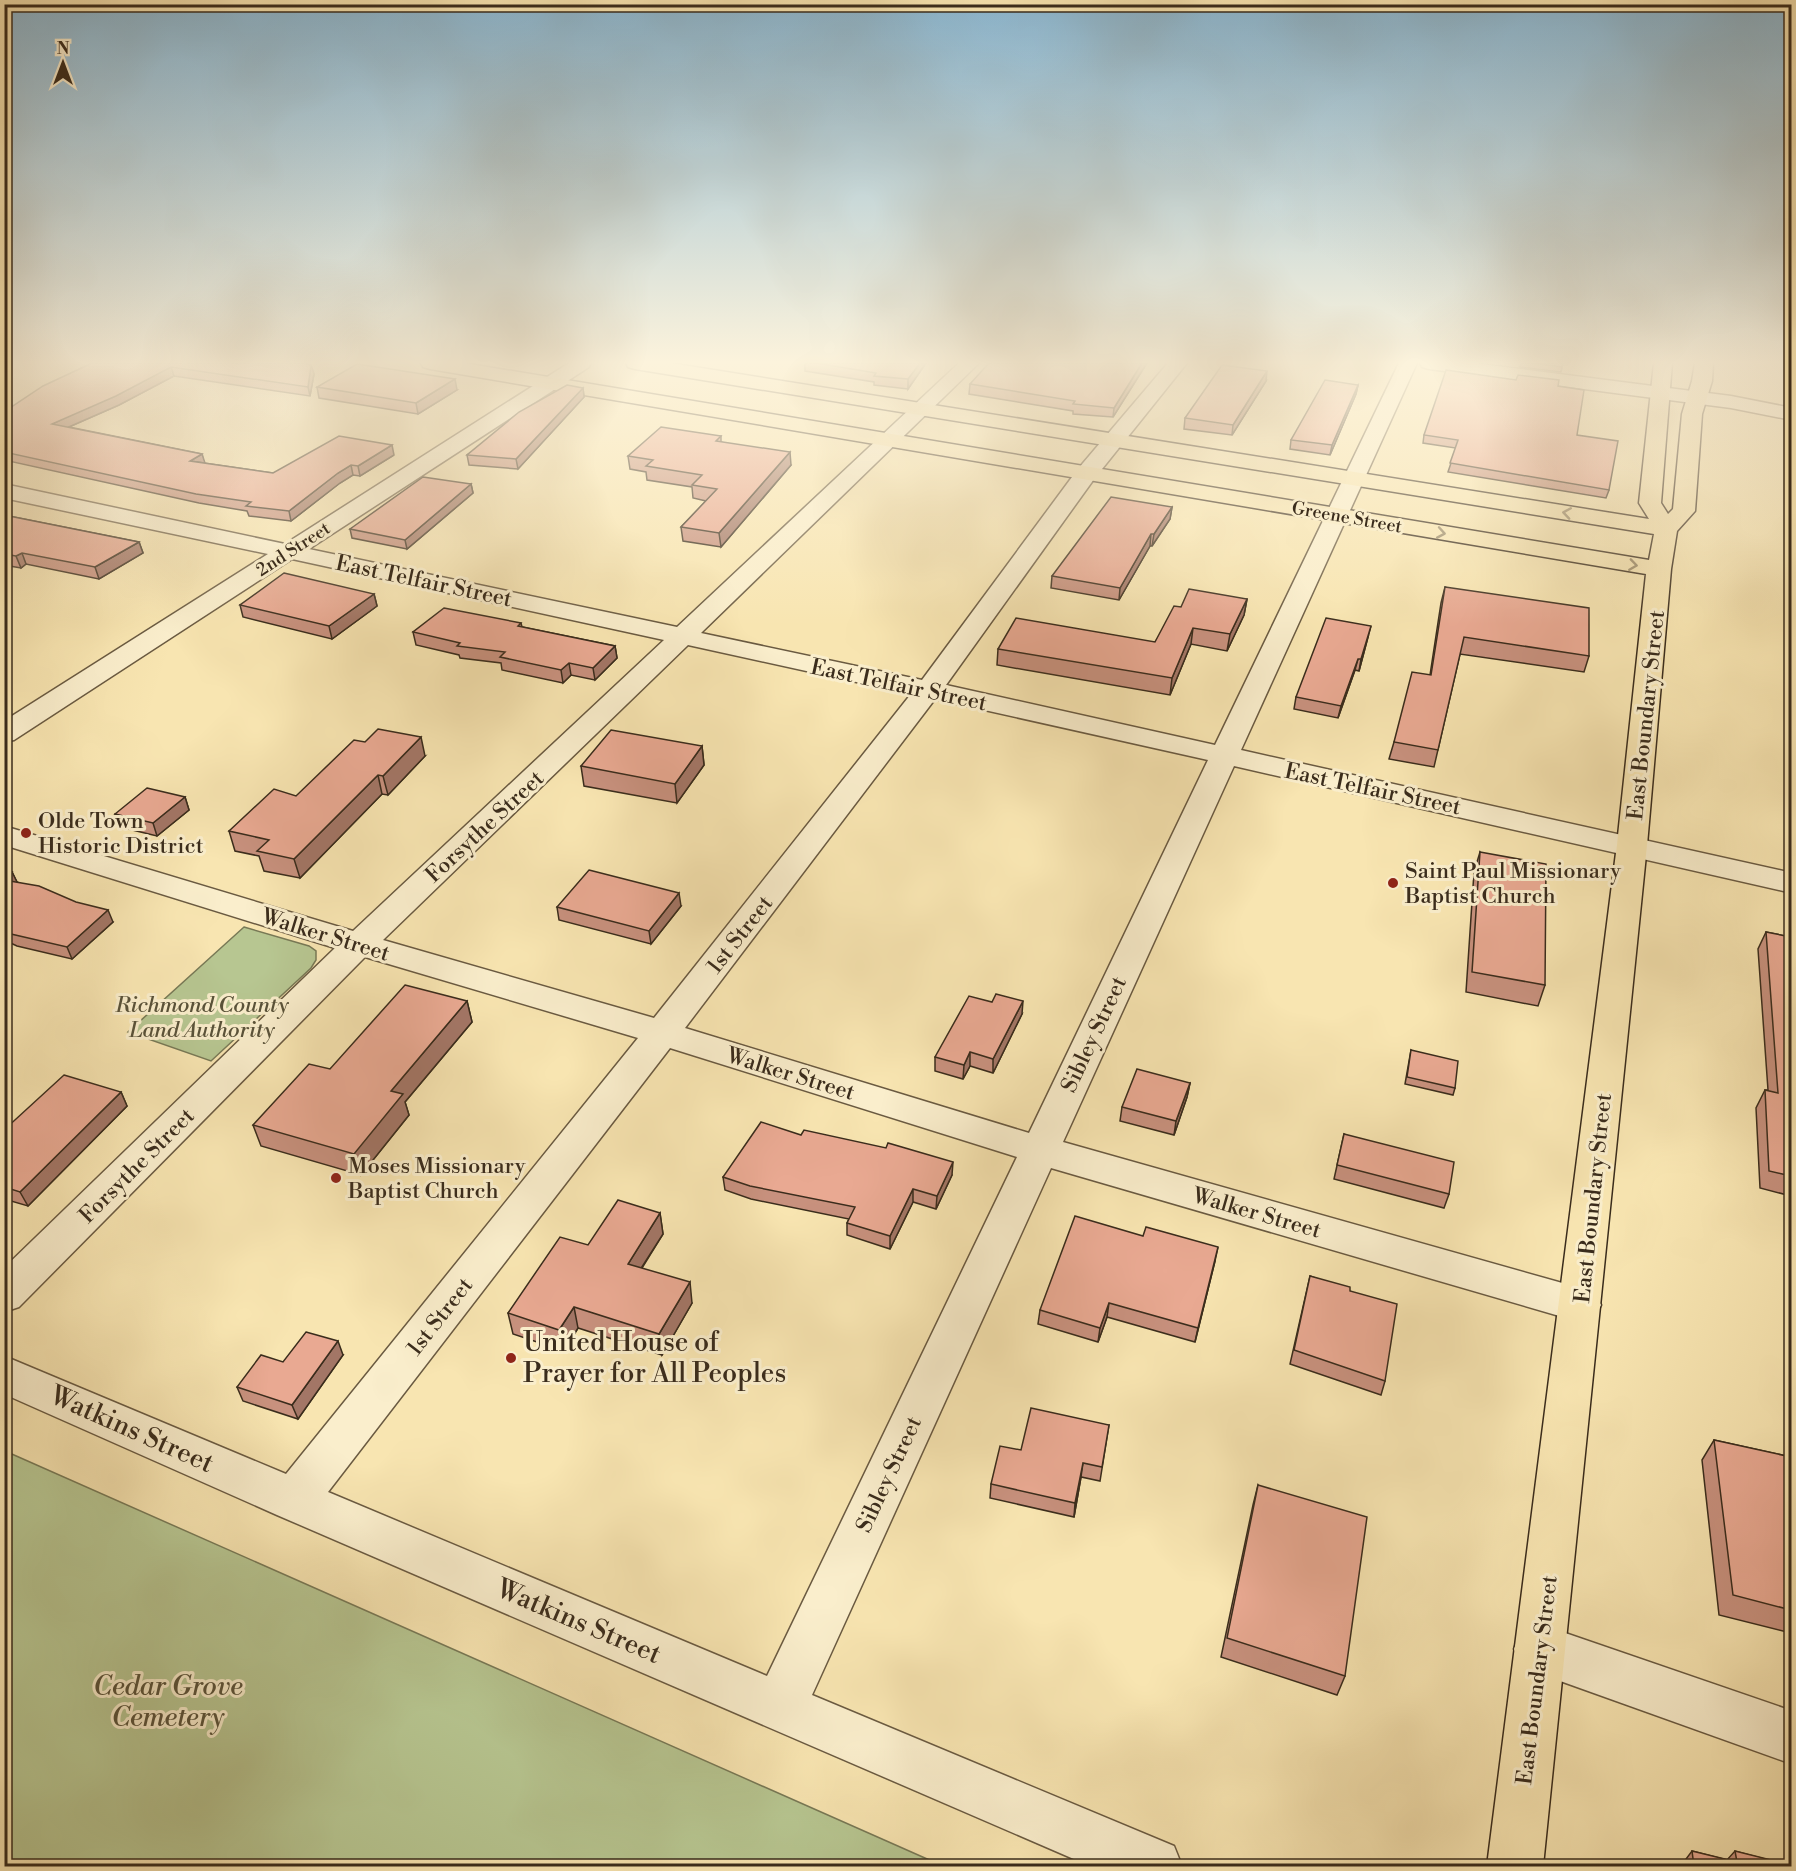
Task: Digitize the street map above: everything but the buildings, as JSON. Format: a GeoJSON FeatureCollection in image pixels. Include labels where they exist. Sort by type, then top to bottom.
{"type":"FeatureCollection","features":[{"type":"Feature","properties":{"kind":"main road","name":"Greene Street"},"geometry":{"type":"LineString","coordinates":[[949,450],[1659,569]]}},
{"type":"Feature","properties":{"kind":"main road","name":"Greene Street"},"geometry":{"type":"LineString","coordinates":[[1179,450],[1666,529]]}},
{"type":"Feature","properties":{"kind":"main road"},"geometry":{"type":"LineString","coordinates":[[1655,450],[1650,503],[1666,529]]}},
{"type":"Feature","properties":{"kind":"main road","name":"East Boundary Street"},"geometry":{"type":"LineString","coordinates":[[1515,1866],[1632,845],[1659,569],[1666,529],[1684,511],[1689,450]]}},
{"type":"Feature","properties":{"kind":"street","name":"2nd Street"},"geometry":{"type":"LineString","coordinates":[[4,734],[446,450]]}},
{"type":"Feature","properties":{"kind":"street","name":"Forsythe Street"},"geometry":{"type":"LineString","coordinates":[[4,1295],[359,945],[878,450]]}},
{"type":"Feature","properties":{"kind":"street","name":"1st Street"},"geometry":{"type":"LineString","coordinates":[[294,1500],[928,691],[1106,450]]}},
{"type":"Feature","properties":{"kind":"street","name":"Sibley Street"},"geometry":{"type":"LineString","coordinates":[[780,1706],[1367,450]]}},
{"type":"Feature","properties":{"kind":"street","name":"East Telfair Street"},"geometry":{"type":"LineString","coordinates":[[4,491],[684,637],[1632,845],[1791,883]]}},
{"type":"Feature","properties":{"kind":"street","name":"Walker Street"},"geometry":{"type":"LineString","coordinates":[[4,836],[359,945],[662,1033],[1039,1150],[1580,1305]]}},
{"type":"Feature","properties":{"kind":"street","name":"Watkins Street"},"geometry":{"type":"LineString","coordinates":[[4,1374],[1154,1866]]}},
{"type":"Feature","properties":{"kind":"street"},"geometry":{"type":"LineString","coordinates":[[1539,1648],[1791,1738]]}},
{"type":"Feature","properties":{"kind":"green space","name":"Richmond County Land Authority"},"geometry":{"type":"Polygon","coordinates":[[[244,927],[309,946],[316,951],[316,960],[311,968],[211,1061],[128,1032],[244,927]]]}},
{"type":"Feature","properties":{"kind":"green space","name":"Cedar Grove Cemetery"},"geometry":{"type":"Polygon","coordinates":[[[5,1451],[943,1866],[5,1866],[5,1451]]]}},
{"type":"Feature","properties":{"kind":"place","name":"Olde Town Historic District"},"geometry":{"type":"Point","coordinates":[26,833]}},
{"type":"Feature","properties":{"kind":"place","name":"Saint Paul Missionary Baptist Church"},"geometry":{"type":"Point","coordinates":[1393,883]}},
{"type":"Feature","properties":{"kind":"place","name":"Moses Missionary Baptist Church"},"geometry":{"type":"Point","coordinates":[336,1178]}},
{"type":"Feature","properties":{"kind":"place","name":"United House of Prayer for All Peoples"},"geometry":{"type":"Point","coordinates":[511,1358]}}]}
